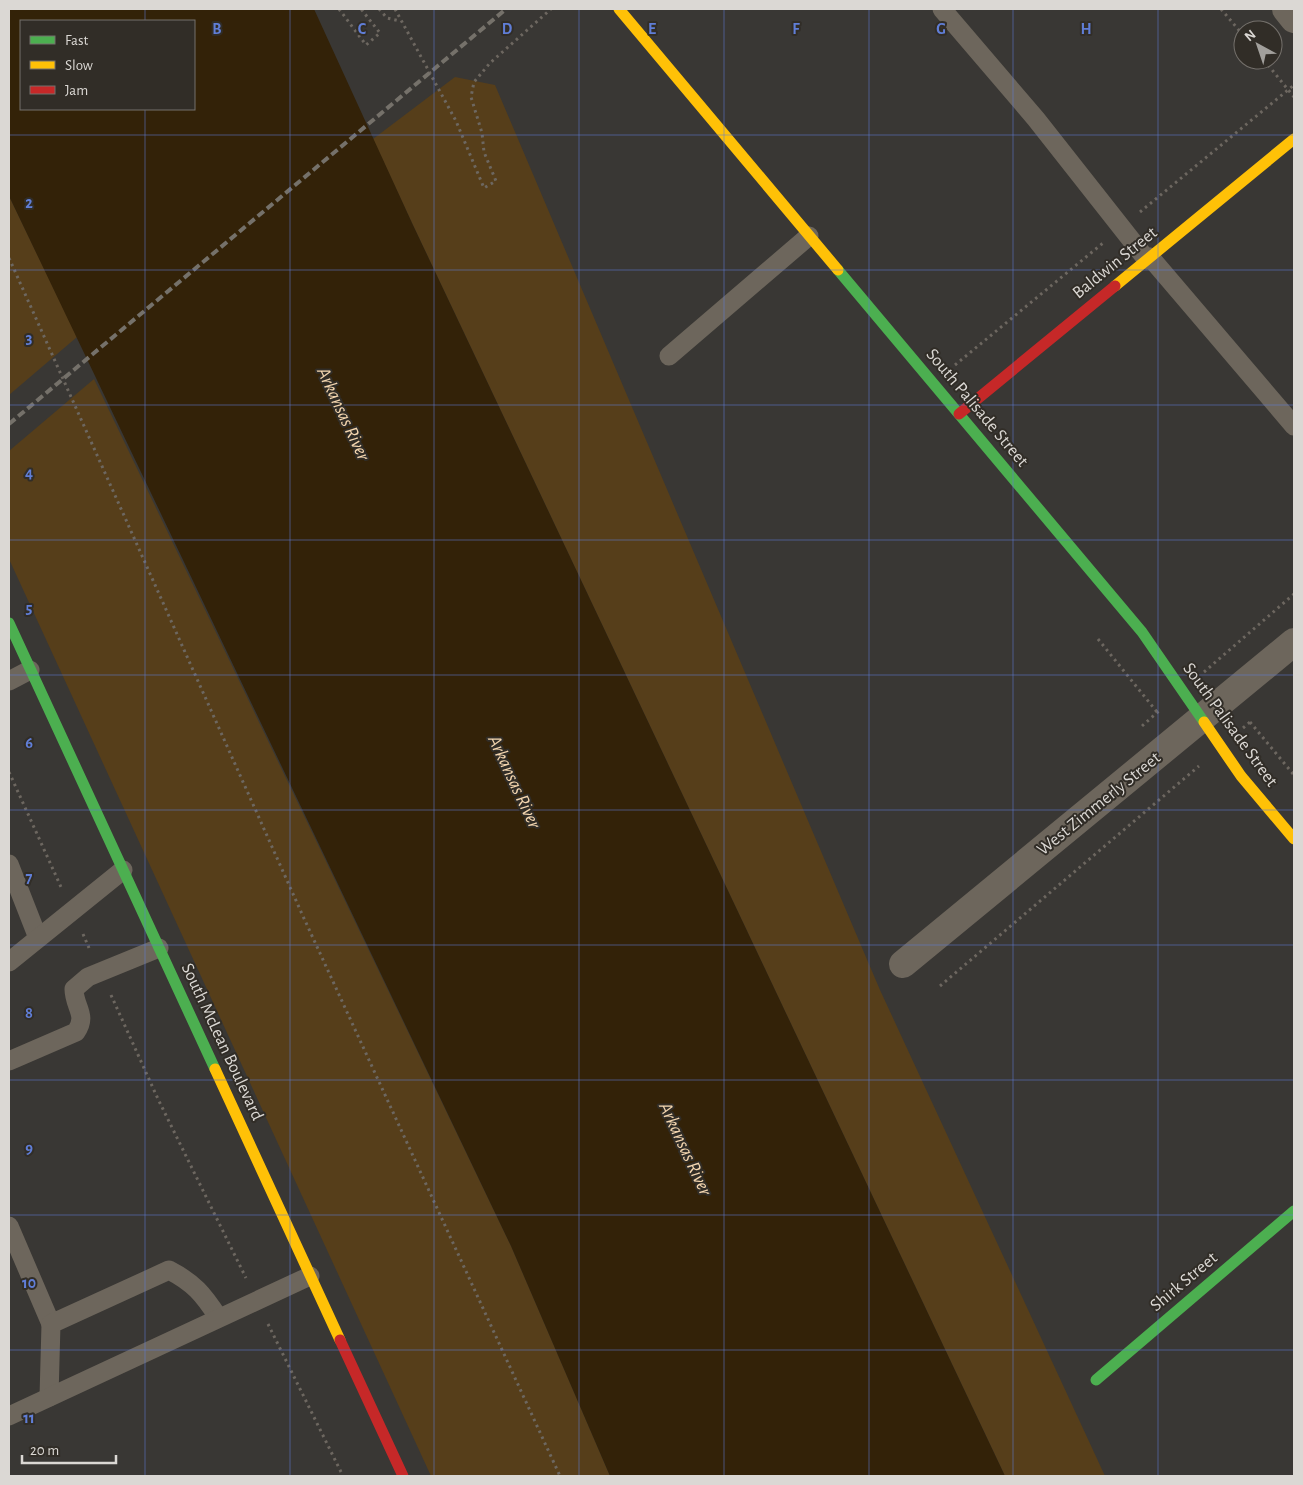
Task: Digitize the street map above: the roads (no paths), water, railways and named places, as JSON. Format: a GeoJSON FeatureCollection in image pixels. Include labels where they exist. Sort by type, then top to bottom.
{"type":"FeatureCollection","features":[{"type":"Feature","properties":{"kind":"street","name":"South Palisade Street"},"geometry":{"type":"LineString","coordinates":[[619,9],[1142,632],[1241,776],[1294,839]]}},
{"type":"Feature","properties":{"kind":"street"},"geometry":{"type":"LineString","coordinates":[[1286,9],[1294,18]]}},
{"type":"Feature","properties":{"kind":"street","name":"Baldwin Street"},"geometry":{"type":"LineString","coordinates":[[959,414],[1294,139]]}},
{"type":"Feature","properties":{"kind":"street","name":"South McLean Boulevard"},"geometry":{"type":"LineString","coordinates":[[9,623],[403,1476]]}},
{"type":"Feature","properties":{"kind":"street","name":"West Zimmerly Street"},"geometry":{"type":"LineString","coordinates":[[903,964],[1294,642]]}},
{"type":"Feature","properties":{"kind":"street","name":"Shirk Street"},"geometry":{"type":"LineString","coordinates":[[1096,1380],[1294,1211]]}},
{"type":"Feature","properties":{"kind":"lane"},"geometry":{"type":"LineString","coordinates":[[942,9],[1036,119],[1149,259],[1294,426]]}},
{"type":"Feature","properties":{"kind":"lane"},"geometry":{"type":"LineString","coordinates":[[670,356],[809,236]]}},
{"type":"Feature","properties":{"kind":"lane"},"geometry":{"type":"LineString","coordinates":[[9,681],[30,670]]}},
{"type":"Feature","properties":{"kind":"lane"},"geometry":{"type":"LineString","coordinates":[[9,864],[38,938]]}},
{"type":"Feature","properties":{"kind":"lane"},"geometry":{"type":"LineString","coordinates":[[9,962],[123,870]]}},
{"type":"Feature","properties":{"kind":"lane"},"geometry":{"type":"LineString","coordinates":[[9,1061],[76,1032],[82,1024],[82,1016],[74,998],[74,988],[88,977],[159,948]]}},
{"type":"Feature","properties":{"kind":"lane"},"geometry":{"type":"LineString","coordinates":[[9,1226],[51,1324],[49,1397]]}},
{"type":"Feature","properties":{"kind":"lane"},"geometry":{"type":"LineString","coordinates":[[51,1324],[169,1270],[186,1279],[201,1292],[218,1317]]}},
{"type":"Feature","properties":{"kind":"lane"},"geometry":{"type":"LineString","coordinates":[[9,1416],[256,1299],[310,1276]]}},
{"type":"Feature","properties":{"kind":"water","name":"Arkansas River"},"geometry":{"type":"Polygon","coordinates":[[[9,9],[314,9],[412,223],[1005,1476],[610,1476],[511,1246],[9,196],[9,9]]]}},
{"type":"Feature","properties":{"kind":"railway"},"geometry":{"type":"LineString","coordinates":[[9,424],[506,9]]}}]}
